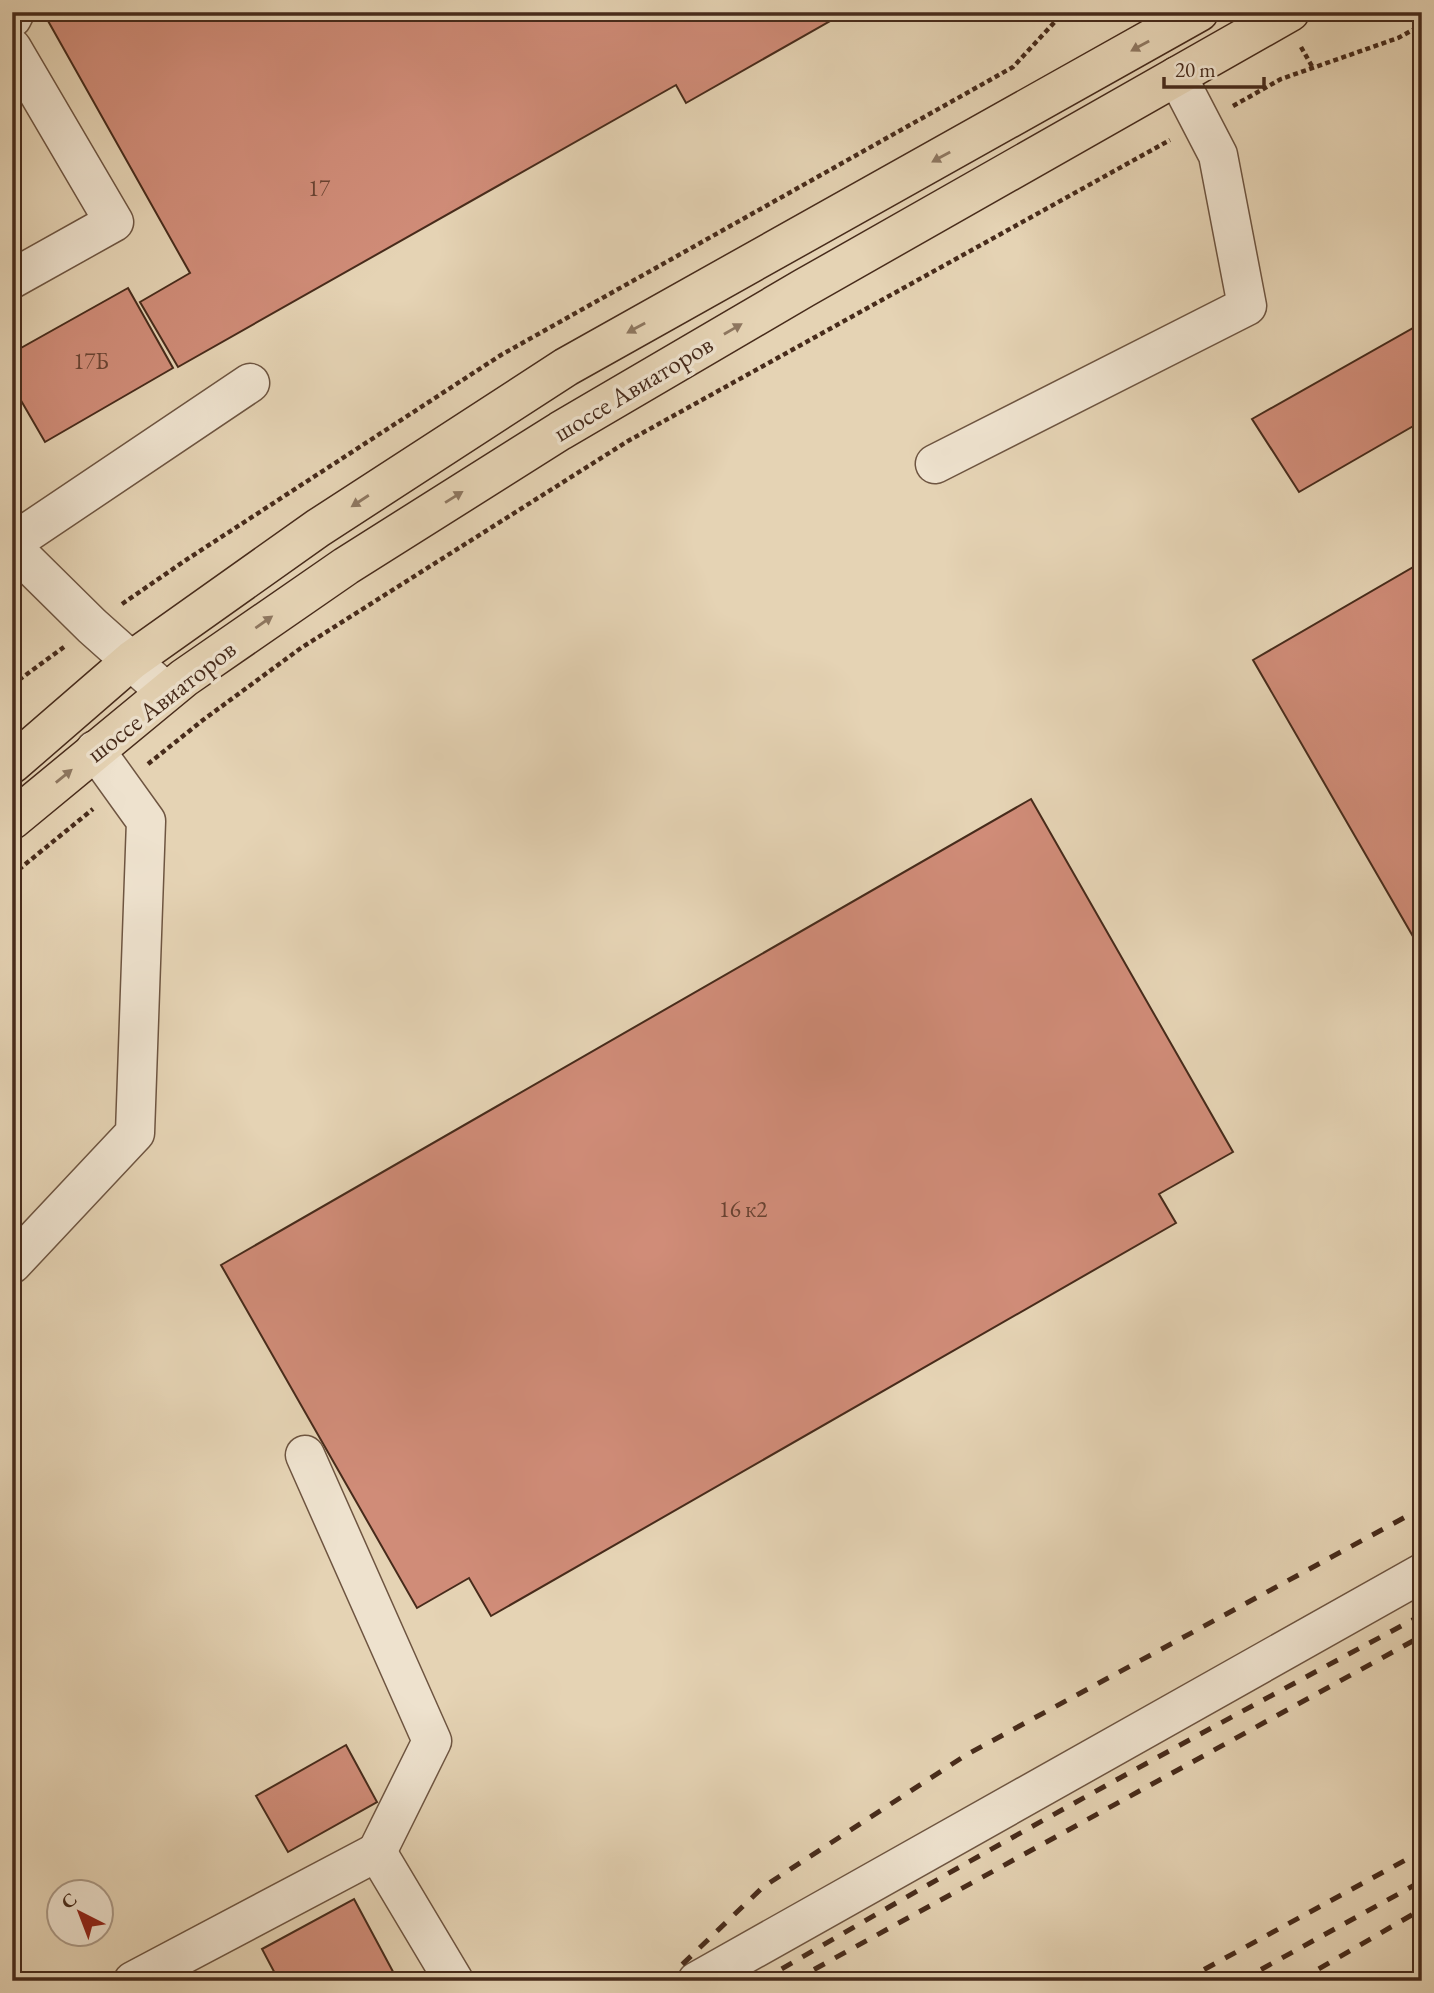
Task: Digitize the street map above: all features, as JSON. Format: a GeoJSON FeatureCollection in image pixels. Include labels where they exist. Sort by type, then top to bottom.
{"type":"FeatureCollection","features":[{"type":"Feature","properties":{"kind":"main road","name":"шоссе Авиаторов"},"geometry":{"type":"LineString","coordinates":[[12,764],[132,660],[318,528],[566,367],[1199,12]]}},
{"type":"Feature","properties":{"kind":"main road","name":"шоссе Авиаторов"},"geometry":{"type":"LineString","coordinates":[[12,820],[184,678],[346,566],[560,431],[804,288],[1290,12]]}},
{"type":"Feature","properties":{"kind":"street"},"geometry":{"type":"LineString","coordinates":[[12,18],[15,12]]}},
{"type":"Feature","properties":{"kind":"street"},"geometry":{"type":"LineString","coordinates":[[12,48],[114,222],[12,279]]}},
{"type":"Feature","properties":{"kind":"street"},"geometry":{"type":"LineString","coordinates":[[935,464],[1247,306],[1218,155],[1177,76]]}},
{"type":"Feature","properties":{"kind":"street"},"geometry":{"type":"LineString","coordinates":[[166,692],[18,564],[250,383]]}},
{"type":"Feature","properties":{"kind":"street"},"geometry":{"type":"LineString","coordinates":[[12,1264],[135,1133],[146,821],[95,750]]}},
{"type":"Feature","properties":{"kind":"street"},"geometry":{"type":"LineString","coordinates":[[133,1981],[377,1852],[432,1741],[305,1455]]}},
{"type":"Feature","properties":{"kind":"street"},"geometry":{"type":"LineString","coordinates":[[697,1981],[1422,1573]]}},
{"type":"Feature","properties":{"kind":"street"},"geometry":{"type":"LineString","coordinates":[[377,1852],[454,1981]]}},
{"type":"Feature","properties":{"kind":"path"},"geometry":{"type":"LineString","coordinates":[[12,875],[203,720],[301,648],[628,441],[1281,79],[1398,38],[1422,25]]}},
{"type":"Feature","properties":{"kind":"building"},"geometry":{"type":"Polygon","coordinates":[[[43,12],[846,12],[686,103],[676,85],[178,367],[140,302],[190,273],[43,12]]]}},
{"type":"Feature","properties":{"kind":"building"},"geometry":{"type":"Polygon","coordinates":[[[128,288],[173,368],[45,442],[12,385],[12,353],[128,288]]]}},
{"type":"Feature","properties":{"kind":"building"},"geometry":{"type":"Polygon","coordinates":[[[1422,323],[1422,421],[1299,492],[1252,419],[1422,323]]]}},
{"type":"Feature","properties":{"kind":"building"},"geometry":{"type":"Polygon","coordinates":[[[1422,562],[1422,952],[1253,660],[1422,562]]]}},
{"type":"Feature","properties":{"kind":"building"},"geometry":{"type":"Polygon","coordinates":[[[1031,799],[1233,1152],[1159,1194],[1176,1223],[491,1616],[469,1578],[417,1608],[221,1265],[1031,799]]]}},
{"type":"Feature","properties":{"kind":"building"},"geometry":{"type":"Polygon","coordinates":[[[346,1745],[377,1802],[288,1852],[256,1796],[346,1745]]]}},
{"type":"Feature","properties":{"kind":"building"},"geometry":{"type":"Polygon","coordinates":[[[354,1899],[398,1981],[279,1981],[262,1949],[354,1899]]]}},
{"type":"Feature","properties":{"kind":"railway"},"geometry":{"type":"LineString","coordinates":[[665,1981],[763,1887],[966,1755],[1422,1508]]}},
{"type":"Feature","properties":{"kind":"railway"},"geometry":{"type":"LineString","coordinates":[[761,1981],[1090,1795],[1422,1615]]}},
{"type":"Feature","properties":{"kind":"railway"},"geometry":{"type":"LineString","coordinates":[[793,1981],[1422,1636]]}},
{"type":"Feature","properties":{"kind":"railway"},"geometry":{"type":"LineString","coordinates":[[1183,1981],[1422,1851]]}},
{"type":"Feature","properties":{"kind":"railway"},"geometry":{"type":"LineString","coordinates":[[1240,1981],[1422,1881]]}},
{"type":"Feature","properties":{"kind":"railway"},"geometry":{"type":"LineString","coordinates":[[1298,1981],[1422,1909]]}}]}
